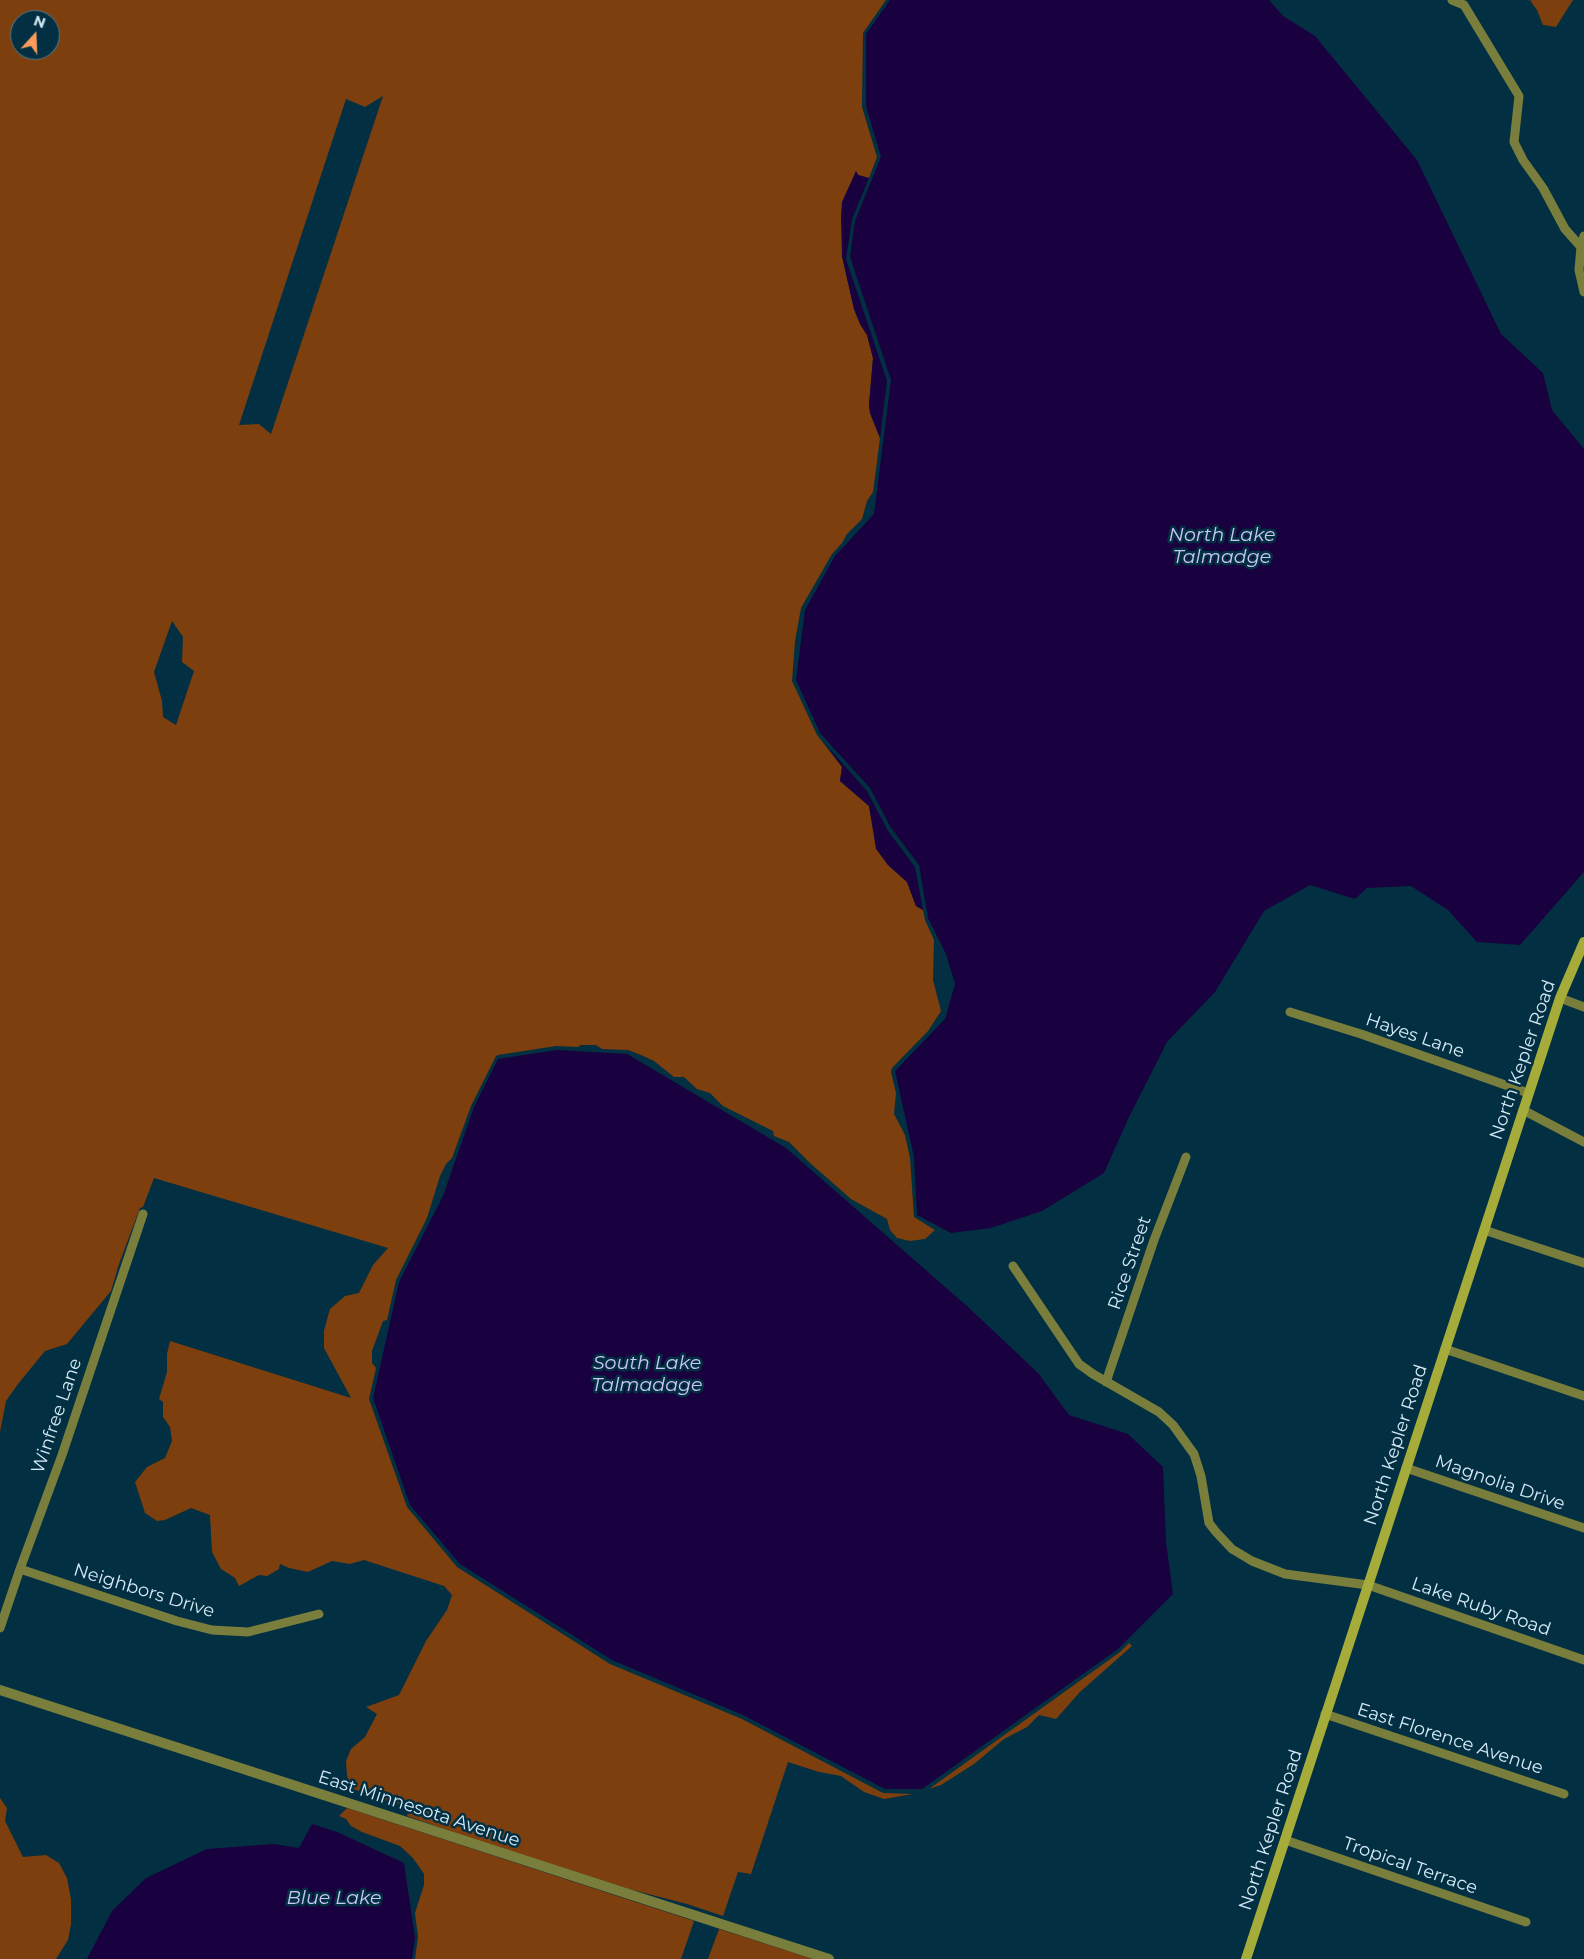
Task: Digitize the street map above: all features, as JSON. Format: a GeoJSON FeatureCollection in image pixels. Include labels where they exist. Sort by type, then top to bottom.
{"type":"FeatureCollection","features":[{"type":"Feature","properties":{"kind":"main road","name":"North Kepler Road"},"geometry":{"type":"LineString","coordinates":[[1246,1959],[1528,1093],[1560,998],[1584,942]]}},
{"type":"Feature","properties":{"kind":"street"},"geometry":{"type":"LineString","coordinates":[[1452,0],[1464,5],[1519,96],[1514,142],[1523,160],[1543,188],[1565,229],[1581,247]]}},
{"type":"Feature","properties":{"kind":"street"},"geometry":{"type":"LineString","coordinates":[[1584,236],[1579,270],[1584,292]]}},
{"type":"Feature","properties":{"kind":"street"},"geometry":{"type":"LineString","coordinates":[[1560,998],[1584,1007]]}},
{"type":"Feature","properties":{"kind":"street","name":"Hayes Lane"},"geometry":{"type":"LineString","coordinates":[[1290,1012],[1362,1034],[1528,1093]]}},
{"type":"Feature","properties":{"kind":"street"},"geometry":{"type":"LineString","coordinates":[[1523,1110],[1584,1142]]}},
{"type":"Feature","properties":{"kind":"street","name":"Rice Street"},"geometry":{"type":"LineString","coordinates":[[1106,1382],[1154,1240],[1186,1157]]}},
{"type":"Feature","properties":{"kind":"street","name":"Winfree Lane"},"geometry":{"type":"LineString","coordinates":[[0,1628],[62,1456],[143,1214]]}},
{"type":"Feature","properties":{"kind":"street"},"geometry":{"type":"LineString","coordinates":[[1484,1230],[1584,1263]]}},
{"type":"Feature","properties":{"kind":"street","name":"Lake Ruby Road"},"geometry":{"type":"LineString","coordinates":[[1013,1266],[1079,1364],[1106,1382],[1159,1412],[1181,1435],[1194,1454],[1201,1476],[1209,1523],[1232,1549],[1252,1561],[1285,1574],[1368,1585],[1584,1660]]}},
{"type":"Feature","properties":{"kind":"street"},"geometry":{"type":"LineString","coordinates":[[1445,1349],[1584,1396]]}},
{"type":"Feature","properties":{"kind":"street","name":"Magnolia Drive"},"geometry":{"type":"LineString","coordinates":[[1406,1468],[1584,1528]]}},
{"type":"Feature","properties":{"kind":"street","name":"Neighbors Drive"},"geometry":{"type":"LineString","coordinates":[[20,1569],[178,1621],[212,1630],[248,1632],[318,1614]]}},
{"type":"Feature","properties":{"kind":"street","name":"East Minnesota Avenue"},"geometry":{"type":"LineString","coordinates":[[0,1690],[829,1959]]}},
{"type":"Feature","properties":{"kind":"street","name":"East Florence Avenue"},"geometry":{"type":"LineString","coordinates":[[1325,1714],[1564,1794]]}},
{"type":"Feature","properties":{"kind":"street","name":"Tropical Terrace"},"geometry":{"type":"LineString","coordinates":[[1284,1840],[1526,1922]]}},
{"type":"Feature","properties":{"kind":"shaded area"},"geometry":{"type":"Polygon","coordinates":[[[0,0],[886,0],[863,33],[862,107],[877,157],[869,178],[858,175],[856,171],[842,241],[842,256],[854,309],[867,335],[873,358],[869,405],[870,413],[880,438],[873,492],[867,501],[862,519],[847,534],[832,554],[801,608],[795,641],[792,681],[817,735],[842,767],[840,781],[869,806],[877,849],[888,865],[907,882],[916,906],[923,910],[925,920],[934,940],[933,980],[941,1011],[928,1031],[892,1068],[891,1072],[896,1093],[894,1114],[905,1135],[910,1158],[914,1217],[935,1230],[925,1239],[910,1241],[897,1238],[890,1230],[887,1219],[851,1199],[789,1142],[774,1136],[773,1131],[723,1106],[710,1093],[697,1089],[684,1077],[674,1077],[654,1061],[641,1055],[628,1050],[602,1049],[596,1045],[581,1045],[578,1047],[556,1046],[498,1055],[471,1106],[452,1158],[446,1164],[440,1176],[427,1218],[396,1280],[387,1320],[383,1321],[372,1351],[372,1363],[376,1368],[369,1399],[407,1507],[457,1567],[610,1664],[742,1719],[883,1793],[913,1794],[884,1799],[864,1792],[841,1776],[819,1772],[788,1762],[751,1874],[738,1872],[723,1916],[687,1904],[629,1889],[470,1838],[407,1816],[410,1807],[369,1796],[352,1788],[347,1776],[346,1761],[351,1749],[365,1737],[377,1714],[366,1707],[399,1695],[426,1641],[447,1610],[452,1595],[444,1586],[364,1560],[350,1564],[332,1561],[308,1572],[280,1564],[279,1569],[267,1576],[259,1575],[239,1586],[235,1578],[221,1569],[212,1552],[210,1515],[191,1508],[165,1520],[157,1521],[145,1513],[135,1482],[147,1467],[165,1458],[172,1441],[170,1427],[163,1417],[163,1402],[159,1399],[167,1372],[167,1354],[170,1341],[351,1398],[324,1348],[324,1331],[330,1309],[345,1296],[359,1293],[373,1265],[388,1248],[154,1178],[143,1207],[140,1208],[111,1291],[67,1344],[45,1351],[6,1401],[0,1432],[0,0]],[[383,96],[365,107],[346,99],[239,425],[259,424],[271,434],[383,96]],[[172,621],[154,672],[162,701],[163,717],[176,725],[194,671],[182,662],[183,637],[172,621]]]}},
{"type":"Feature","properties":{"kind":"shaded area"},"geometry":{"type":"Polygon","coordinates":[[[1528,0],[1573,0],[1556,27],[1543,25],[1532,1],[1528,0]]]}},
{"type":"Feature","properties":{"kind":"shaded area"},"geometry":{"type":"Polygon","coordinates":[[[1129,1643],[1132,1646],[1080,1692],[1056,1719],[1039,1715],[1027,1727],[1004,1739],[974,1764],[941,1785],[929,1789],[1120,1652],[1129,1643]]]}},
{"type":"Feature","properties":{"kind":"shaded area"},"geometry":{"type":"Polygon","coordinates":[[[0,1798],[7,1808],[5,1821],[23,1857],[46,1855],[59,1863],[67,1878],[71,1899],[71,1924],[68,1940],[56,1959],[0,1959],[0,1798]]]}},
{"type":"Feature","properties":{"kind":"shaded area"},"geometry":{"type":"Polygon","coordinates":[[[347,1808],[694,1921],[681,1959],[415,1959],[418,1937],[415,1913],[424,1885],[424,1874],[413,1858],[400,1846],[362,1832],[351,1826],[346,1819],[339,1816],[347,1808]]]}},
{"type":"Feature","properties":{"kind":"shaded area"},"geometry":{"type":"Polygon","coordinates":[[[719,1929],[813,1959],[708,1959],[719,1929]]]}},
{"type":"Feature","properties":{"kind":"water","name":"North Lake Talmadge"},"geometry":{"type":"Polygon","coordinates":[[[890,0],[1269,0],[1283,16],[1315,36],[1417,160],[1501,334],[1543,373],[1552,410],[1584,449],[1584,872],[1520,945],[1477,942],[1448,910],[1411,886],[1367,888],[1355,899],[1310,885],[1264,911],[1215,992],[1167,1042],[1128,1119],[1104,1173],[1042,1211],[991,1228],[951,1233],[917,1215],[914,1157],[895,1071],[945,1019],[955,984],[946,954],[928,918],[919,865],[891,828],[870,788],[820,733],[796,680],[805,610],[835,556],[874,514],[891,380],[850,257],[855,221],[881,157],[866,106],[866,34],[890,0]]]}},
{"type":"Feature","properties":{"kind":"water"},"geometry":{"type":"Polygon","coordinates":[[[856,171],[858,175],[869,178],[852,219],[846,259],[887,381],[880,438],[870,413],[869,405],[873,358],[867,335],[854,309],[842,256],[842,202],[856,171]]]}},
{"type":"Feature","properties":{"kind":"water"},"geometry":{"type":"Polygon","coordinates":[[[826,745],[867,791],[888,831],[915,867],[923,910],[916,906],[907,882],[888,865],[876,849],[869,806],[840,781],[842,767],[826,745]]]}},
{"type":"Feature","properties":{"kind":"water","name":"South Lake Talmadage"},"geometry":{"type":"Polygon","coordinates":[[[557,1050],[627,1054],[786,1148],[968,1307],[1038,1373],[1069,1415],[1128,1434],[1163,1467],[1166,1542],[1173,1594],[1118,1649],[922,1789],[885,1789],[743,1715],[612,1660],[460,1564],[410,1505],[373,1398],[399,1282],[443,1196],[474,1107],[498,1059],[557,1050]]]}},
{"type":"Feature","properties":{"kind":"water","name":"Blue Lake"},"geometry":{"type":"Polygon","coordinates":[[[312,1824],[337,1832],[404,1863],[415,1938],[412,1959],[87,1959],[112,1911],[146,1878],[207,1849],[274,1844],[299,1848],[312,1824]]]}}]}
